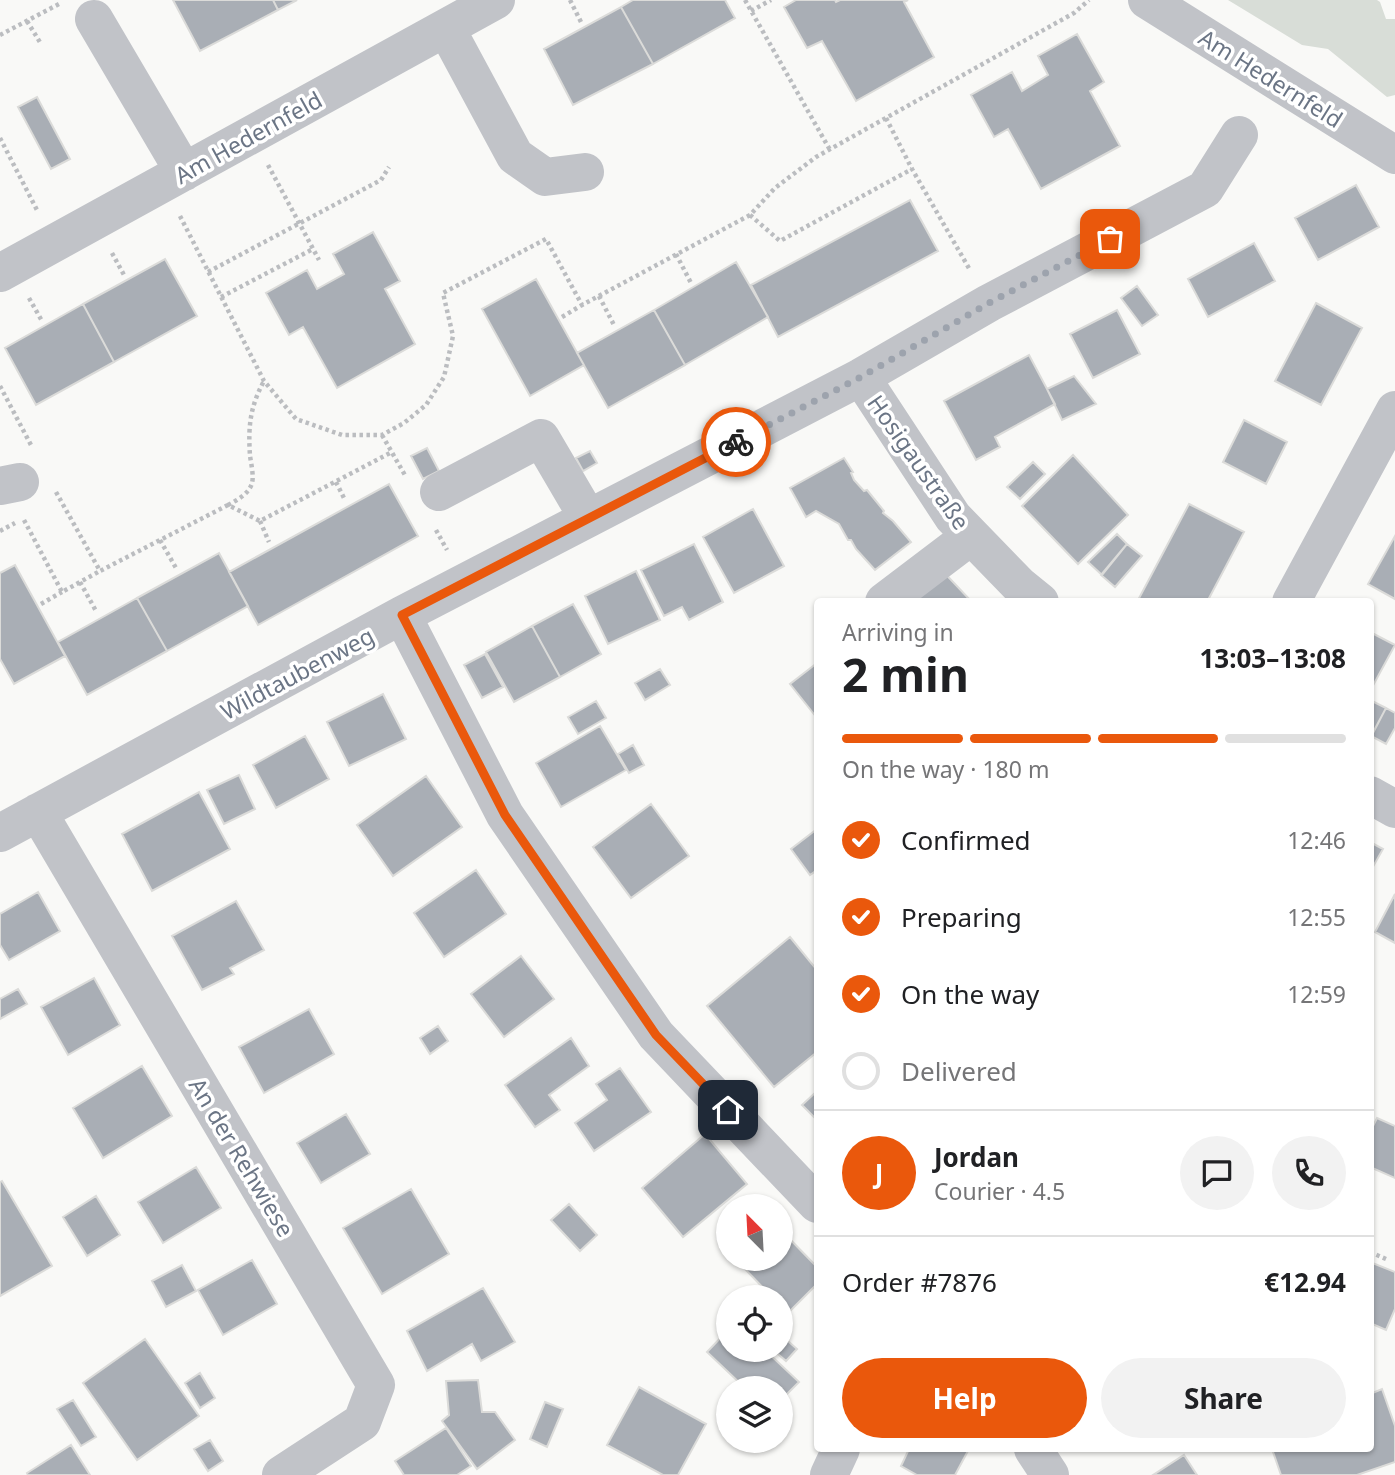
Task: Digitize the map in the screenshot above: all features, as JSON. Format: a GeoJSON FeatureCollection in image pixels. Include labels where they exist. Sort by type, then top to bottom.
{"type":"FeatureCollection","features":[{"type":"Feature","properties":{"kind":"street","name":"Am Hedernfeld"},"geometry":{"type":"LineString","coordinates":[[0,273],[496,0]]}},
{"type":"Feature","properties":{"kind":"street","name":"Am Hedernfeld"},"geometry":{"type":"LineString","coordinates":[[1147,0],[1395,155]]}},
{"type":"Feature","properties":{"kind":"street"},"geometry":{"type":"LineString","coordinates":[[80,10],[173,178]]}},
{"type":"Feature","properties":{"kind":"street"},"geometry":{"type":"LineString","coordinates":[[446,28],[515,156],[545,177],[585,172]]}},
{"type":"Feature","properties":{"kind":"street","name":"Wildtaubenweg"},"geometry":{"type":"LineString","coordinates":[[0,833],[402,615],[861,377],[989,303],[1205,189],[1239,135]]}},
{"type":"Feature","properties":{"kind":"street","name":"Hosigaustraße"},"geometry":{"type":"LineString","coordinates":[[861,377],[953,517],[1035,598]]}},
{"type":"Feature","properties":{"kind":"street"},"geometry":{"type":"LineString","coordinates":[[1293,598],[1395,410]]}},
{"type":"Feature","properties":{"kind":"street"},"geometry":{"type":"LineString","coordinates":[[439,492],[541,438],[588,518]]}},
{"type":"Feature","properties":{"kind":"street"},"geometry":{"type":"LineString","coordinates":[[889,598],[971,536]]}},
{"type":"Feature","properties":{"kind":"street"},"geometry":{"type":"LineString","coordinates":[[402,615],[505,815],[656,1035],[814,1201]]}},
{"type":"Feature","properties":{"kind":"street"},"geometry":{"type":"LineString","coordinates":[[1374,797],[1395,808]]}},
{"type":"Feature","properties":{"kind":"street","name":"An der Rehwiese"},"geometry":{"type":"LineString","coordinates":[[38,812],[376,1385],[362,1422],[281,1475]]}},
{"type":"Feature","properties":{"kind":"street"},"geometry":{"type":"LineString","coordinates":[[829,1475],[840,1452]]}},
{"type":"Feature","properties":{"kind":"street"},"geometry":{"type":"LineString","coordinates":[[1035,1452],[1050,1475]]}},
{"type":"Feature","properties":{"kind":"path"},"geometry":{"type":"LineString","coordinates":[[570,0],[582,24]]}},
{"type":"Feature","properties":{"kind":"path"},"geometry":{"type":"LineString","coordinates":[[745,0],[830,150]]}},
{"type":"Feature","properties":{"kind":"path"},"geometry":{"type":"LineString","coordinates":[[751,11],[771,0]]}},
{"type":"Feature","properties":{"kind":"path"},"geometry":{"type":"LineString","coordinates":[[562,317],[750,215],[775,188],[830,150],[1074,13],[1089,0]]}},
{"type":"Feature","properties":{"kind":"path"},"geometry":{"type":"LineString","coordinates":[[0,35],[27,21],[80,10]]}},
{"type":"Feature","properties":{"kind":"path"},"geometry":{"type":"LineString","coordinates":[[27,21],[41,44]]}},
{"type":"Feature","properties":{"kind":"path"},"geometry":{"type":"LineString","coordinates":[[886,118],[989,303]]}},
{"type":"Feature","properties":{"kind":"path"},"geometry":{"type":"LineString","coordinates":[[251,135],[319,260]]}},
{"type":"Feature","properties":{"kind":"path"},"geometry":{"type":"LineString","coordinates":[[0,138],[53,244]]}},
{"type":"Feature","properties":{"kind":"path"},"geometry":{"type":"LineString","coordinates":[[208,272],[381,180],[389,167]]}},
{"type":"Feature","properties":{"kind":"path"},"geometry":{"type":"LineString","coordinates":[[750,215],[780,241],[912,169]]}},
{"type":"Feature","properties":{"kind":"path"},"geometry":{"type":"LineString","coordinates":[[173,178],[208,272],[264,381],[296,419],[342,435],[382,435],[404,423],[426,405],[444,377],[453,336],[443,293],[546,239],[582,305]]}},
{"type":"Feature","properties":{"kind":"path"},"geometry":{"type":"LineString","coordinates":[[221,297],[314,248]]}},
{"type":"Feature","properties":{"kind":"path"},"geometry":{"type":"LineString","coordinates":[[676,254],[691,283]]}},
{"type":"Feature","properties":{"kind":"path"},"geometry":{"type":"LineString","coordinates":[[599,296],[615,327]]}},
{"type":"Feature","properties":{"kind":"path"},"geometry":{"type":"LineString","coordinates":[[41,604],[244,496],[252,483],[248,436],[250,416],[253,401],[264,381]]}},
{"type":"Feature","properties":{"kind":"path"},"geometry":{"type":"LineString","coordinates":[[0,386],[26,475],[100,571]]}},
{"type":"Feature","properties":{"kind":"path"},"geometry":{"type":"LineString","coordinates":[[260,521],[392,452]]}},
{"type":"Feature","properties":{"kind":"path"},"geometry":{"type":"LineString","coordinates":[[336,482],[345,500]]}},
{"type":"Feature","properties":{"kind":"path"},"geometry":{"type":"LineString","coordinates":[[228,506],[260,521],[269,542]]}},
{"type":"Feature","properties":{"kind":"path"},"geometry":{"type":"LineString","coordinates":[[24,519],[62,592]]}},
{"type":"Feature","properties":{"kind":"path"},"geometry":{"type":"LineString","coordinates":[[160,540],[176,568]]}},
{"type":"Feature","properties":{"kind":"path"},"geometry":{"type":"LineString","coordinates":[[80,582],[96,611]]}},
{"type":"Feature","properties":{"kind":"path"},"geometry":{"type":"LineString","coordinates":[[1374,1254],[1387,1259]]}},
{"type":"Feature","properties":{"kind":"shaded area"},"geometry":{"type":"Polygon","coordinates":[[[1228,0],[1377,0],[1386,19],[1395,19],[1395,95],[1387,97],[1328,49],[1302,45],[1228,0]]]}},
{"type":"Feature","properties":{"kind":"building"},"geometry":{"type":"Polygon","coordinates":[[[173,0],[273,0],[278,10],[200,51],[173,0]]]}},
{"type":"Feature","properties":{"kind":"building"},"geometry":{"type":"Polygon","coordinates":[[[273,0],[297,0],[278,10],[273,0]]]}},
{"type":"Feature","properties":{"kind":"building"},"geometry":{"type":"Polygon","coordinates":[[[633,0],[725,0],[735,18],[653,64],[621,7],[633,0]]]}},
{"type":"Feature","properties":{"kind":"building"},"geometry":{"type":"Polygon","coordinates":[[[796,0],[908,0],[904,2],[934,57],[856,101],[822,41],[807,48],[784,7],[796,0]]]}},
{"type":"Feature","properties":{"kind":"building"},"geometry":{"type":"Polygon","coordinates":[[[621,7],[653,64],[573,105],[544,49],[621,7]]]}},
{"type":"Feature","properties":{"kind":"building"},"geometry":{"type":"Polygon","coordinates":[[[1077,34],[1104,82],[1090,91],[1120,146],[1041,189],[1008,129],[994,137],[971,95],[1012,72],[1022,91],[1048,75],[1038,56],[1077,34]]]}},
{"type":"Feature","properties":{"kind":"building"},"geometry":{"type":"Polygon","coordinates":[[[37,97],[70,159],[51,169],[18,107],[37,97]]]}},
{"type":"Feature","properties":{"kind":"building"},"geometry":{"type":"Polygon","coordinates":[[[1356,185],[1379,227],[1318,260],[1295,218],[1356,185]]]}},
{"type":"Feature","properties":{"kind":"building"},"geometry":{"type":"Polygon","coordinates":[[[910,200],[938,251],[778,337],[751,285],[910,200]]]}},
{"type":"Feature","properties":{"kind":"building"},"geometry":{"type":"Polygon","coordinates":[[[373,232],[400,281],[385,289],[415,344],[337,388],[303,327],[289,335],[266,293],[307,270],[317,289],[344,274],[333,254],[373,232]]]}},
{"type":"Feature","properties":{"kind":"building"},"geometry":{"type":"Polygon","coordinates":[[[1254,243],[1275,281],[1208,317],[1188,279],[1254,243]]]}},
{"type":"Feature","properties":{"kind":"building"},"geometry":{"type":"Polygon","coordinates":[[[165,259],[197,316],[114,362],[83,304],[165,259]]]}},
{"type":"Feature","properties":{"kind":"building"},"geometry":{"type":"Polygon","coordinates":[[[736,262],[768,317],[685,365],[654,310],[736,262]]]}},
{"type":"Feature","properties":{"kind":"building"},"geometry":{"type":"Polygon","coordinates":[[[536,279],[584,365],[530,396],[482,309],[536,279]]]}},
{"type":"Feature","properties":{"kind":"building"},"geometry":{"type":"Polygon","coordinates":[[[1137,286],[1158,315],[1142,326],[1121,298],[1137,286]]]}},
{"type":"Feature","properties":{"kind":"building"},"geometry":{"type":"Polygon","coordinates":[[[1316,303],[1362,328],[1321,405],[1275,381],[1316,303]]]}},
{"type":"Feature","properties":{"kind":"building"},"geometry":{"type":"Polygon","coordinates":[[[83,304],[114,362],[36,405],[5,348],[83,304]]]}},
{"type":"Feature","properties":{"kind":"building"},"geometry":{"type":"Polygon","coordinates":[[[654,310],[685,365],[608,408],[577,353],[654,310]]]}},
{"type":"Feature","properties":{"kind":"building"},"geometry":{"type":"Polygon","coordinates":[[[1117,310],[1140,354],[1093,378],[1070,334],[1117,310]]]}},
{"type":"Feature","properties":{"kind":"building"},"geometry":{"type":"Polygon","coordinates":[[[1029,355],[1055,404],[995,437],[1000,447],[976,460],[944,401],[1029,355]]]}},
{"type":"Feature","properties":{"kind":"building"},"geometry":{"type":"Polygon","coordinates":[[[1074,376],[1096,404],[1062,420],[1047,389],[1074,376]]]}},
{"type":"Feature","properties":{"kind":"building"},"geometry":{"type":"Polygon","coordinates":[[[1244,420],[1287,442],[1266,484],[1223,462],[1244,420]]]}},
{"type":"Feature","properties":{"kind":"building"},"geometry":{"type":"Polygon","coordinates":[[[427,448],[439,471],[423,479],[411,456],[427,448]]]}},
{"type":"Feature","properties":{"kind":"building"},"geometry":{"type":"Polygon","coordinates":[[[590,451],[597,463],[583,471],[576,458],[590,451]]]}},
{"type":"Feature","properties":{"kind":"building"},"geometry":{"type":"Polygon","coordinates":[[[1073,455],[1128,515],[1078,564],[1022,506],[1073,455]]]}},
{"type":"Feature","properties":{"kind":"building"},"geometry":{"type":"Polygon","coordinates":[[[844,458],[853,472],[851,473],[854,480],[864,491],[867,490],[883,513],[911,542],[875,570],[851,540],[848,540],[839,524],[816,511],[806,517],[790,488],[844,458]]]}},
{"type":"Feature","properties":{"kind":"building"},"geometry":{"type":"Polygon","coordinates":[[[1033,462],[1045,474],[1020,499],[1007,487],[1033,462]]]}},
{"type":"Feature","properties":{"kind":"building"},"geometry":{"type":"Polygon","coordinates":[[[389,484],[418,536],[258,625],[229,572],[389,484]]]}},
{"type":"Feature","properties":{"kind":"building"},"geometry":{"type":"Polygon","coordinates":[[[1189,504],[1244,532],[1209,598],[1139,598],[1189,504]]]}},
{"type":"Feature","properties":{"kind":"building"},"geometry":{"type":"Polygon","coordinates":[[[753,509],[784,566],[734,593],[703,537],[753,509]]]}},
{"type":"Feature","properties":{"kind":"building"},"geometry":{"type":"Polygon","coordinates":[[[1117,534],[1127,544],[1102,575],[1088,562],[1117,534]]]}},
{"type":"Feature","properties":{"kind":"building"},"geometry":{"type":"Polygon","coordinates":[[[1395,536],[1395,599],[1368,584],[1395,536]]]}},
{"type":"Feature","properties":{"kind":"building"},"geometry":{"type":"Polygon","coordinates":[[[694,544],[723,602],[689,620],[682,607],[664,616],[641,570],[694,544]]]}},
{"type":"Feature","properties":{"kind":"building"},"geometry":{"type":"Polygon","coordinates":[[[1127,544],[1142,556],[1115,587],[1101,575],[1127,544]]]}},
{"type":"Feature","properties":{"kind":"building"},"geometry":{"type":"Polygon","coordinates":[[[219,553],[248,606],[167,651],[137,598],[219,553]]]}},
{"type":"Feature","properties":{"kind":"building"},"geometry":{"type":"Polygon","coordinates":[[[15,565],[65,656],[14,684],[0,659],[0,573],[15,565]]]}},
{"type":"Feature","properties":{"kind":"building"},"geometry":{"type":"Polygon","coordinates":[[[937,565],[968,598],[901,598],[937,565]]]}},
{"type":"Feature","properties":{"kind":"building"},"geometry":{"type":"Polygon","coordinates":[[[636,571],[660,620],[608,644],[585,596],[636,571]]]}},
{"type":"Feature","properties":{"kind":"building"},"geometry":{"type":"Polygon","coordinates":[[[137,598],[167,651],[87,695],[58,642],[137,598]]]}},
{"type":"Feature","properties":{"kind":"building"},"geometry":{"type":"Polygon","coordinates":[[[573,604],[601,654],[560,677],[532,626],[573,604]]]}},
{"type":"Feature","properties":{"kind":"building"},"geometry":{"type":"Polygon","coordinates":[[[532,626],[560,677],[514,702],[486,652],[532,626]]]}},
{"type":"Feature","properties":{"kind":"building"},"geometry":{"type":"Polygon","coordinates":[[[1374,634],[1395,645],[1374,684],[1374,634]]]}},
{"type":"Feature","properties":{"kind":"building"},"geometry":{"type":"Polygon","coordinates":[[[485,654],[503,687],[482,698],[464,665],[485,654]]]}},
{"type":"Feature","properties":{"kind":"building"},"geometry":{"type":"Polygon","coordinates":[[[814,665],[814,714],[790,684],[814,665]]]}},
{"type":"Feature","properties":{"kind":"building"},"geometry":{"type":"Polygon","coordinates":[[[660,669],[670,685],[645,700],[635,683],[660,669]]]}},
{"type":"Feature","properties":{"kind":"building"},"geometry":{"type":"Polygon","coordinates":[[[383,694],[406,739],[349,766],[327,722],[383,694]]]}},
{"type":"Feature","properties":{"kind":"building"},"geometry":{"type":"Polygon","coordinates":[[[596,701],[606,718],[578,734],[568,717],[596,701]]]}},
{"type":"Feature","properties":{"kind":"building"},"geometry":{"type":"Polygon","coordinates":[[[1374,702],[1386,708],[1374,731],[1374,702]]]}},
{"type":"Feature","properties":{"kind":"building"},"geometry":{"type":"Polygon","coordinates":[[[1386,708],[1395,713],[1395,728],[1386,744],[1374,738],[1374,730],[1386,708]]]}},
{"type":"Feature","properties":{"kind":"building"},"geometry":{"type":"Polygon","coordinates":[[[600,726],[626,770],[561,807],[536,763],[600,726]]]}},
{"type":"Feature","properties":{"kind":"building"},"geometry":{"type":"Polygon","coordinates":[[[305,736],[329,779],[276,808],[253,765],[305,736]]]}},
{"type":"Feature","properties":{"kind":"building"},"geometry":{"type":"Polygon","coordinates":[[[633,745],[644,765],[629,773],[618,754],[633,745]]]}},
{"type":"Feature","properties":{"kind":"building"},"geometry":{"type":"Polygon","coordinates":[[[239,775],[255,809],[224,824],[207,790],[239,775]]]}},
{"type":"Feature","properties":{"kind":"building"},"geometry":{"type":"Polygon","coordinates":[[[426,776],[462,827],[393,876],[357,825],[426,776]]]}},
{"type":"Feature","properties":{"kind":"building"},"geometry":{"type":"Polygon","coordinates":[[[199,792],[230,849],[152,891],[122,834],[199,792]]]}},
{"type":"Feature","properties":{"kind":"building"},"geometry":{"type":"Polygon","coordinates":[[[651,804],[689,856],[631,898],[593,847],[651,804]]]}},
{"type":"Feature","properties":{"kind":"building"},"geometry":{"type":"Polygon","coordinates":[[[814,831],[814,872],[810,875],[791,849],[814,831]]]}},
{"type":"Feature","properties":{"kind":"building"},"geometry":{"type":"Polygon","coordinates":[[[1374,844],[1383,849],[1374,865],[1374,844]]]}},
{"type":"Feature","properties":{"kind":"building"},"geometry":{"type":"Polygon","coordinates":[[[476,870],[506,914],[444,957],[414,913],[476,870]]]}},
{"type":"Feature","properties":{"kind":"building"},"geometry":{"type":"Polygon","coordinates":[[[38,892],[60,931],[9,960],[0,945],[0,914],[38,892]]]}},
{"type":"Feature","properties":{"kind":"building"},"geometry":{"type":"Polygon","coordinates":[[[1395,894],[1395,943],[1375,932],[1395,894]]]}},
{"type":"Feature","properties":{"kind":"building"},"geometry":{"type":"Polygon","coordinates":[[[236,901],[264,950],[230,968],[234,974],[202,990],[172,936],[236,901]]]}},
{"type":"Feature","properties":{"kind":"building"},"geometry":{"type":"Polygon","coordinates":[[[790,937],[814,966],[814,1054],[774,1087],[707,1006],[790,937]]]}},
{"type":"Feature","properties":{"kind":"building"},"geometry":{"type":"Polygon","coordinates":[[[521,956],[554,999],[504,1037],[471,994],[521,956]]]}},
{"type":"Feature","properties":{"kind":"building"},"geometry":{"type":"Polygon","coordinates":[[[94,978],[120,1025],[68,1055],[41,1007],[94,978]]]}},
{"type":"Feature","properties":{"kind":"building"},"geometry":{"type":"Polygon","coordinates":[[[18,989],[27,1004],[0,1019],[0,999],[18,989]]]}},
{"type":"Feature","properties":{"kind":"building"},"geometry":{"type":"Polygon","coordinates":[[[309,1009],[334,1054],[264,1093],[239,1047],[309,1009]]]}},
{"type":"Feature","properties":{"kind":"building"},"geometry":{"type":"Polygon","coordinates":[[[438,1026],[448,1041],[430,1054],[420,1038],[438,1026]]]}},
{"type":"Feature","properties":{"kind":"building"},"geometry":{"type":"Polygon","coordinates":[[[571,1038],[589,1066],[549,1095],[560,1110],[535,1127],[505,1085],[571,1038]]]}},
{"type":"Feature","properties":{"kind":"building"},"geometry":{"type":"Polygon","coordinates":[[[142,1066],[172,1116],[103,1158],[73,1108],[142,1066]]]}},
{"type":"Feature","properties":{"kind":"building"},"geometry":{"type":"Polygon","coordinates":[[[620,1068],[651,1112],[594,1151],[575,1123],[607,1100],[596,1084],[620,1068]]]}},
{"type":"Feature","properties":{"kind":"building"},"geometry":{"type":"Polygon","coordinates":[[[814,1094],[814,1117],[802,1105],[814,1094]]]}},
{"type":"Feature","properties":{"kind":"building"},"geometry":{"type":"Polygon","coordinates":[[[346,1114],[370,1154],[321,1183],[297,1143],[346,1114]]]}},
{"type":"Feature","properties":{"kind":"building"},"geometry":{"type":"Polygon","coordinates":[[[1377,1118],[1395,1126],[1395,1178],[1374,1169],[1374,1124],[1377,1118]]]}},
{"type":"Feature","properties":{"kind":"building"},"geometry":{"type":"Polygon","coordinates":[[[705,1134],[747,1184],[735,1194],[716,1194],[716,1210],[683,1237],[642,1188],[705,1134]]]}},
{"type":"Feature","properties":{"kind":"building"},"geometry":{"type":"Polygon","coordinates":[[[196,1167],[221,1208],[163,1243],[138,1202],[196,1167]]]}},
{"type":"Feature","properties":{"kind":"building"},"geometry":{"type":"Polygon","coordinates":[[[2,1181],[52,1266],[0,1296],[0,1182],[2,1181]]]}},
{"type":"Feature","properties":{"kind":"building"},"geometry":{"type":"Polygon","coordinates":[[[411,1189],[449,1254],[382,1294],[343,1228],[411,1189]]]}},
{"type":"Feature","properties":{"kind":"building"},"geometry":{"type":"Polygon","coordinates":[[[96,1196],[120,1235],[87,1256],[63,1217],[96,1196]]]}},
{"type":"Feature","properties":{"kind":"building"},"geometry":{"type":"Polygon","coordinates":[[[569,1204],[597,1235],[580,1251],[551,1220],[569,1204]]]}},
{"type":"Feature","properties":{"kind":"building"},"geometry":{"type":"Polygon","coordinates":[[[793,1242],[814,1264],[814,1287],[793,1308],[793,1285],[760,1285],[747,1271],[793,1271],[793,1242]]]}},
{"type":"Feature","properties":{"kind":"building"},"geometry":{"type":"Polygon","coordinates":[[[252,1260],[277,1304],[223,1335],[198,1290],[252,1260]]]}},
{"type":"Feature","properties":{"kind":"building"},"geometry":{"type":"Polygon","coordinates":[[[1374,1264],[1395,1272],[1395,1309],[1386,1330],[1374,1325],[1374,1264]]]}},
{"type":"Feature","properties":{"kind":"building"},"geometry":{"type":"Polygon","coordinates":[[[182,1265],[196,1291],[166,1307],[152,1281],[182,1265]]]}},
{"type":"Feature","properties":{"kind":"building"},"geometry":{"type":"Polygon","coordinates":[[[483,1288],[515,1342],[481,1361],[472,1344],[427,1371],[407,1331],[483,1288]]]}},
{"type":"Feature","properties":{"kind":"building"},"geometry":{"type":"Polygon","coordinates":[[[145,1339],[199,1416],[137,1460],[83,1383],[145,1339]]]}},
{"type":"Feature","properties":{"kind":"building"},"geometry":{"type":"Polygon","coordinates":[[[716,1343],[716,1361],[707,1352],[716,1343]]]}},
{"type":"Feature","properties":{"kind":"building"},"geometry":{"type":"Polygon","coordinates":[[[718,1362],[778,1362],[793,1376],[732,1376],[718,1362]]]}},
{"type":"Feature","properties":{"kind":"building"},"geometry":{"type":"Polygon","coordinates":[[[200,1373],[215,1398],[200,1408],[185,1383],[200,1373]]]}},
{"type":"Feature","properties":{"kind":"building"},"geometry":{"type":"Polygon","coordinates":[[[793,1376],[799,1382],[793,1388],[793,1376]]]}},
{"type":"Feature","properties":{"kind":"building"},"geometry":{"type":"Polygon","coordinates":[[[478,1380],[482,1412],[495,1412],[515,1440],[477,1469],[442,1421],[449,1415],[446,1381],[478,1380]]]}},
{"type":"Feature","properties":{"kind":"building"},"geometry":{"type":"Polygon","coordinates":[[[639,1387],[706,1424],[678,1475],[663,1475],[607,1445],[639,1387]]]}},
{"type":"Feature","properties":{"kind":"building"},"geometry":{"type":"Polygon","coordinates":[[[1382,1389],[1395,1426],[1395,1462],[1357,1475],[1281,1475],[1273,1452],[1374,1452],[1374,1392],[1382,1389]]]}},
{"type":"Feature","properties":{"kind":"building"},"geometry":{"type":"Polygon","coordinates":[[[73,1400],[96,1437],[81,1446],[57,1409],[73,1400]]]}},
{"type":"Feature","properties":{"kind":"building"},"geometry":{"type":"Polygon","coordinates":[[[545,1402],[563,1409],[547,1447],[530,1439],[545,1402]]]}},
{"type":"Feature","properties":{"kind":"building"},"geometry":{"type":"Polygon","coordinates":[[[446,1428],[471,1466],[457,1475],[404,1475],[395,1461],[446,1428]]]}},
{"type":"Feature","properties":{"kind":"building"},"geometry":{"type":"Polygon","coordinates":[[[210,1440],[223,1461],[208,1471],[194,1449],[210,1440]]]}},
{"type":"Feature","properties":{"kind":"building"},"geometry":{"type":"Polygon","coordinates":[[[71,1445],[90,1475],[28,1475],[27,1473],[71,1445]]]}},
{"type":"Feature","properties":{"kind":"building"},"geometry":{"type":"Polygon","coordinates":[[[908,1452],[967,1452],[955,1475],[917,1475],[901,1466],[908,1452]]]}},
{"type":"Feature","properties":{"kind":"building"},"geometry":{"type":"Polygon","coordinates":[[[1184,1455],[1197,1475],[1153,1475],[1184,1455]]]}},
{"type":"Feature","properties":{"kind":"way so far"},"geometry":{"type":"LineString","coordinates":[[736,442],[861,377],[989,303],[1110,239]]}},
{"type":"Feature","properties":{"kind":"route"},"geometry":{"type":"LineString","coordinates":[[728,1110],[656,1035],[505,815],[402,615],[736,442]]}}]}
